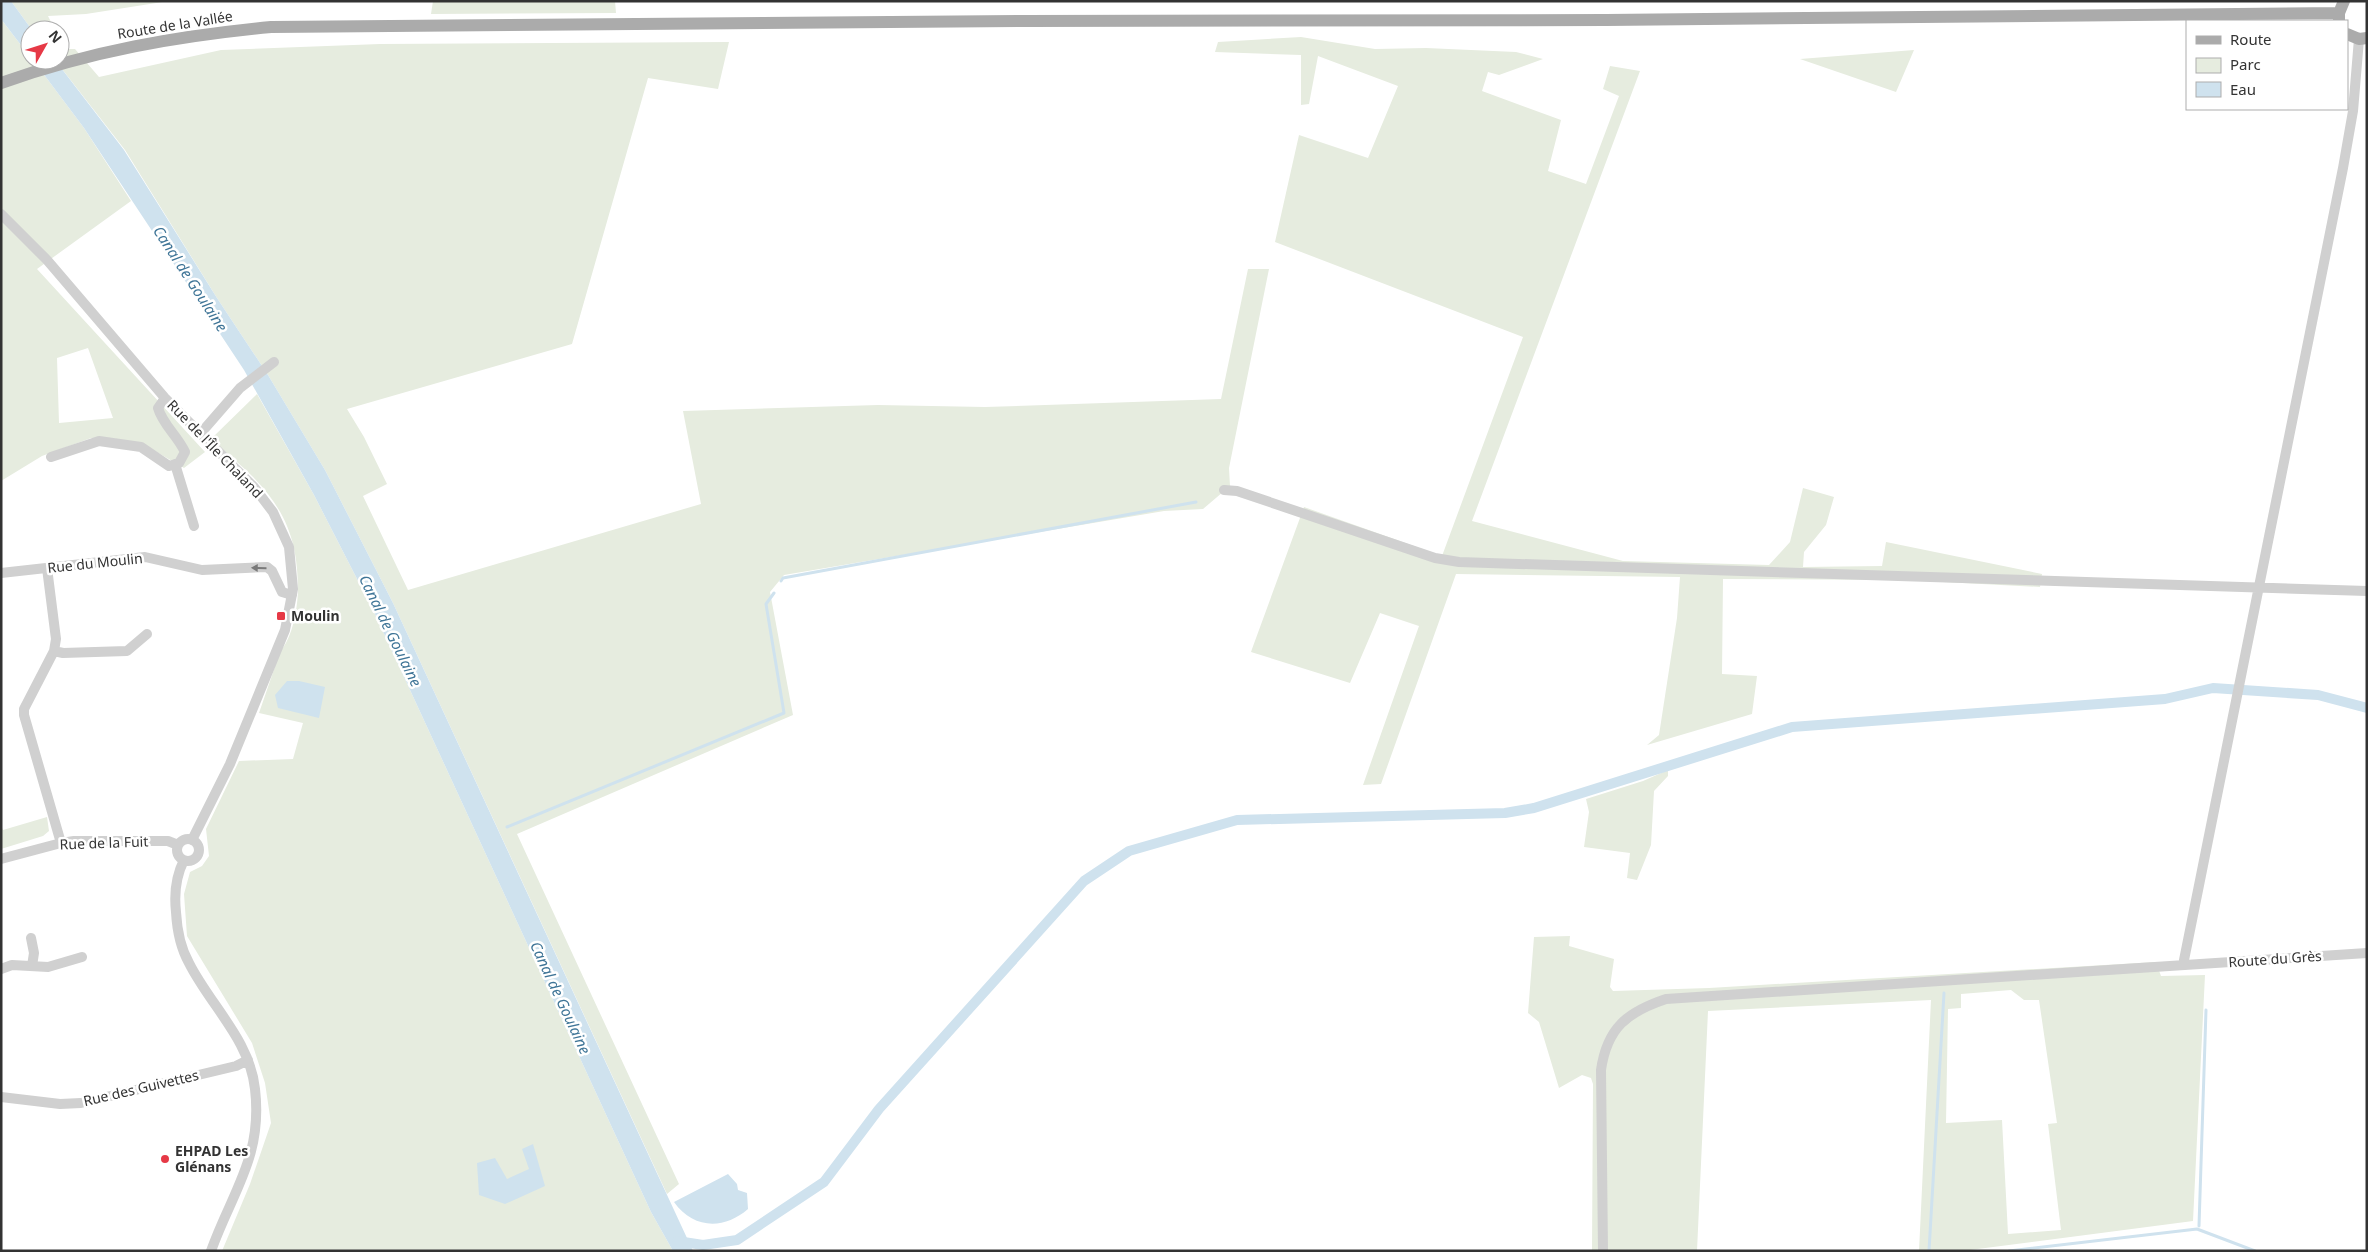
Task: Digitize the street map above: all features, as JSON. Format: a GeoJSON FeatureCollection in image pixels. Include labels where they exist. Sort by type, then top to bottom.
{"type":"FeatureCollection","features":[{"type":"Feature","properties":{"kind":"main road","name":"Route de la Vallée"},"geometry":{"type":"LineString","coordinates":[[1,83],[72,60],[122,47],[177,37],[271,27],[1015,21],[1426,21],[2341,12]]}},
{"type":"Feature","properties":{"kind":"main road"},"geometry":{"type":"LineString","coordinates":[[2348,34],[2363,39]]}},
{"type":"Feature","properties":{"kind":"street"},"geometry":{"type":"LineString","coordinates":[[2183,965],[2353,111],[2363,39]]}},
{"type":"Feature","properties":{"kind":"street","name":"Rue de l'Île Chaland"},"geometry":{"type":"LineString","coordinates":[[1,214],[41,253],[165,398],[254,487],[273,512],[284,533],[291,558],[292,595],[285,630],[230,764],[192,840]]}},
{"type":"Feature","properties":{"kind":"street"},"geometry":{"type":"LineString","coordinates":[[200,434],[240,388],[271,363]]}},
{"type":"Feature","properties":{"kind":"street"},"geometry":{"type":"LineString","coordinates":[[51,457],[99,441],[142,447],[170,466],[179,464],[185,452],[179,438],[162,420],[158,408],[165,398]]}},
{"type":"Feature","properties":{"kind":"street"},"geometry":{"type":"LineString","coordinates":[[175,464],[194,526]]}},
{"type":"Feature","properties":{"kind":"street"},"geometry":{"type":"LineString","coordinates":[[1224,490],[1237,491],[1435,558],[1459,562],[1691,571],[1889,575],[2367,591]]}},
{"type":"Feature","properties":{"kind":"street","name":"Rue du Moulin"},"geometry":{"type":"LineString","coordinates":[[1,573],[153,557],[202,570],[267,568],[272,571],[282,592],[292,595]]}},
{"type":"Feature","properties":{"kind":"street"},"geometry":{"type":"LineString","coordinates":[[47,568],[56,639],[54,651],[24,709],[24,715],[61,843]]}},
{"type":"Feature","properties":{"kind":"street"},"geometry":{"type":"LineString","coordinates":[[54,651],[63,653],[127,651],[147,634]]}},
{"type":"Feature","properties":{"kind":"street"},"geometry":{"type":"LineString","coordinates":[[184,840],[192,840],[198,847],[198,853],[192,860],[184,860],[177,853],[178,845],[184,840]]}},
{"type":"Feature","properties":{"kind":"street","name":"Rue de la Fuit"},"geometry":{"type":"LineString","coordinates":[[1,859],[61,843],[162,841],[178,845]]}},
{"type":"Feature","properties":{"kind":"street"},"geometry":{"type":"LineString","coordinates":[[184,860],[177,878],[175,904],[179,936],[183,950],[196,977],[224,1017],[248,1060],[255,1088],[257,1111],[252,1152],[236,1195],[210,1251]]}},
{"type":"Feature","properties":{"kind":"street"},"geometry":{"type":"LineString","coordinates":[[31,938],[34,953],[32,966]]}},
{"type":"Feature","properties":{"kind":"street","name":"Route du Grès"},"geometry":{"type":"LineString","coordinates":[[1603,1251],[1601,1070],[1604,1052],[1622,1020],[1646,1005],[1666,999],[2367,953]]}},
{"type":"Feature","properties":{"kind":"street"},"geometry":{"type":"LineString","coordinates":[[1,969],[12,966],[48,967],[82,957]]}},
{"type":"Feature","properties":{"kind":"street","name":"Rue des Guivettes"},"geometry":{"type":"LineString","coordinates":[[1,1097],[60,1104],[80,1103],[236,1066],[248,1060]]}},
{"type":"Feature","properties":{"kind":"green space"},"geometry":{"type":"Polygon","coordinates":[[[11,1],[169,1],[86,14],[48,16],[50,20],[25,20],[11,1]]]}},
{"type":"Feature","properties":{"kind":"green space"},"geometry":{"type":"Polygon","coordinates":[[[433,1],[615,1],[616,13],[431,14],[433,1]]]}},
{"type":"Feature","properties":{"kind":"green space"},"geometry":{"type":"Polygon","coordinates":[[[1,19],[20,44],[20,70],[40,70],[84,128],[131,201],[37,269],[205,452],[184,468],[143,444],[111,438],[91,438],[42,456],[1,481],[1,19]],[[88,348],[57,358],[59,423],[113,418],[88,348]]]}},
{"type":"Feature","properties":{"kind":"green space"},"geometry":{"type":"Polygon","coordinates":[[[1301,37],[1375,49],[1426,48],[1516,52],[1543,59],[1499,75],[1488,72],[1482,91],[1561,120],[1548,171],[1586,184],[1619,96],[1603,89],[1610,66],[1640,71],[1472,521],[1623,561],[1769,565],[1790,542],[1803,488],[1834,497],[1826,525],[1804,552],[1803,567],[1882,566],[1886,542],[2042,574],[2040,587],[1905,580],[1723,579],[1722,674],[1757,676],[1752,714],[1647,745],[1659,735],[1677,618],[1680,577],[1456,574],[1381,784],[1363,785],[1419,626],[1380,613],[1350,683],[1251,652],[1252,649],[1304,507],[1442,556],[1523,337],[1275,242],[1299,135],[1368,158],[1398,86],[1318,56],[1309,104],[1301,105],[1301,55],[1215,52],[1218,42],[1301,37]]]}},
{"type":"Feature","properties":{"kind":"green space"},"geometry":{"type":"Polygon","coordinates":[[[729,42],[718,89],[648,78],[572,344],[347,409],[364,437],[387,484],[363,496],[408,590],[701,504],[683,411],[878,405],[985,407],[1221,399],[1248,269],[1269,269],[1229,468],[1230,486],[1203,509],[1164,511],[784,575],[770,592],[793,715],[517,834],[679,1184],[667,1194],[393,603],[325,470],[268,375],[217,298],[125,150],[63,70],[70,70],[70,49],[75,49],[99,77],[221,50],[380,44],[729,42]]]}},
{"type":"Feature","properties":{"kind":"green space"},"geometry":{"type":"Polygon","coordinates":[[[1914,50],[1896,92],[1800,59],[1914,50]]]}},
{"type":"Feature","properties":{"kind":"green space"},"geometry":{"type":"Polygon","coordinates":[[[257,394],[314,495],[374,612],[651,1212],[673,1251],[222,1251],[250,1184],[271,1123],[265,1083],[252,1043],[187,936],[184,894],[190,872],[202,866],[209,856],[206,829],[239,761],[293,759],[303,723],[259,713],[280,652],[291,631],[295,615],[298,591],[296,557],[288,527],[263,488],[212,438],[257,394]]]}},
{"type":"Feature","properties":{"kind":"green space"},"geometry":{"type":"Polygon","coordinates":[[[1668,770],[1668,776],[1654,791],[1651,845],[1637,880],[1627,878],[1630,853],[1584,847],[1589,812],[1586,799],[1643,781],[1668,770]]]}},
{"type":"Feature","properties":{"kind":"green space"},"geometry":{"type":"Polygon","coordinates":[[[47,817],[49,831],[43,836],[1,849],[1,826],[3,830],[47,817]]]}},
{"type":"Feature","properties":{"kind":"green space"},"geometry":{"type":"Polygon","coordinates":[[[1570,936],[1569,946],[1614,959],[1610,987],[1613,991],[1709,988],[2156,962],[2161,976],[2205,975],[2193,1221],[1962,1251],[1919,1251],[1931,1000],[1708,1011],[1697,1251],[1592,1251],[1593,1084],[1591,1078],[1582,1075],[1559,1088],[1539,1022],[1528,1013],[1534,937],[1570,936]],[[2011,990],[1961,994],[1961,1008],[1948,1009],[1946,1123],[2002,1120],[2008,1234],[2061,1230],[2048,1124],[2057,1123],[2039,1000],[2024,1000],[2011,990]]]}},
{"type":"Feature","properties":{"kind":"water"},"geometry":{"type":"Polygon","coordinates":[[[1,1],[11,1],[25,20],[20,20],[20,44],[1,19],[1,1]]]}},
{"type":"Feature","properties":{"kind":"water","name":"Canal de Goulaine"},"geometry":{"type":"Polygon","coordinates":[[[40,70],[63,70],[124,150],[268,375],[325,470],[393,603],[693,1251],[673,1251],[651,1212],[374,612],[314,495],[244,370],[84,128],[40,70]]]}},
{"type":"Feature","properties":{"kind":"water"},"geometry":{"type":"Polygon","coordinates":[[[287,681],[299,681],[325,687],[319,718],[278,708],[275,695],[287,681]]]}},
{"type":"Feature","properties":{"kind":"water"},"geometry":{"type":"Polygon","coordinates":[[[533,1144],[545,1186],[505,1204],[479,1195],[477,1163],[495,1158],[507,1179],[529,1169],[522,1149],[533,1144]]]}},
{"type":"Feature","properties":{"kind":"water"},"geometry":{"type":"Polygon","coordinates":[[[728,1174],[737,1184],[738,1190],[747,1193],[748,1209],[739,1216],[719,1223],[699,1222],[682,1211],[674,1202],[728,1174]]]}},
{"type":"Feature","properties":{"kind":"waterway"},"geometry":{"type":"LineString","coordinates":[[781,581],[783,578],[1196,502]]}},
{"type":"Feature","properties":{"kind":"waterway"},"geometry":{"type":"LineString","coordinates":[[507,827],[784,713],[766,604],[774,593]]}},
{"type":"Feature","properties":{"kind":"waterway"},"geometry":{"type":"LineString","coordinates":[[677,1241],[703,1245],[737,1240],[824,1182],[879,1109],[1084,881],[1129,851],[1237,820],[1505,813],[1534,808],[1792,727],[2165,699],[2213,688],[2318,695],[2367,708]]}},
{"type":"Feature","properties":{"kind":"waterway"},"geometry":{"type":"LineString","coordinates":[[1929,1251],[1944,993]]}},
{"type":"Feature","properties":{"kind":"waterway"},"geometry":{"type":"LineString","coordinates":[[2199,1226],[2206,1010]]}},
{"type":"Feature","properties":{"kind":"waterway"},"geometry":{"type":"LineString","coordinates":[[2009,1251],[2197,1229],[2255,1251]]}},
{"type":"Feature","properties":{"kind":"place","name":"Moulin"},"geometry":{"type":"Point","coordinates":[281,616]}},
{"type":"Feature","properties":{"kind":"place","name":"EHPAD Les Glénans"},"geometry":{"type":"Point","coordinates":[165,1159]}}]}
